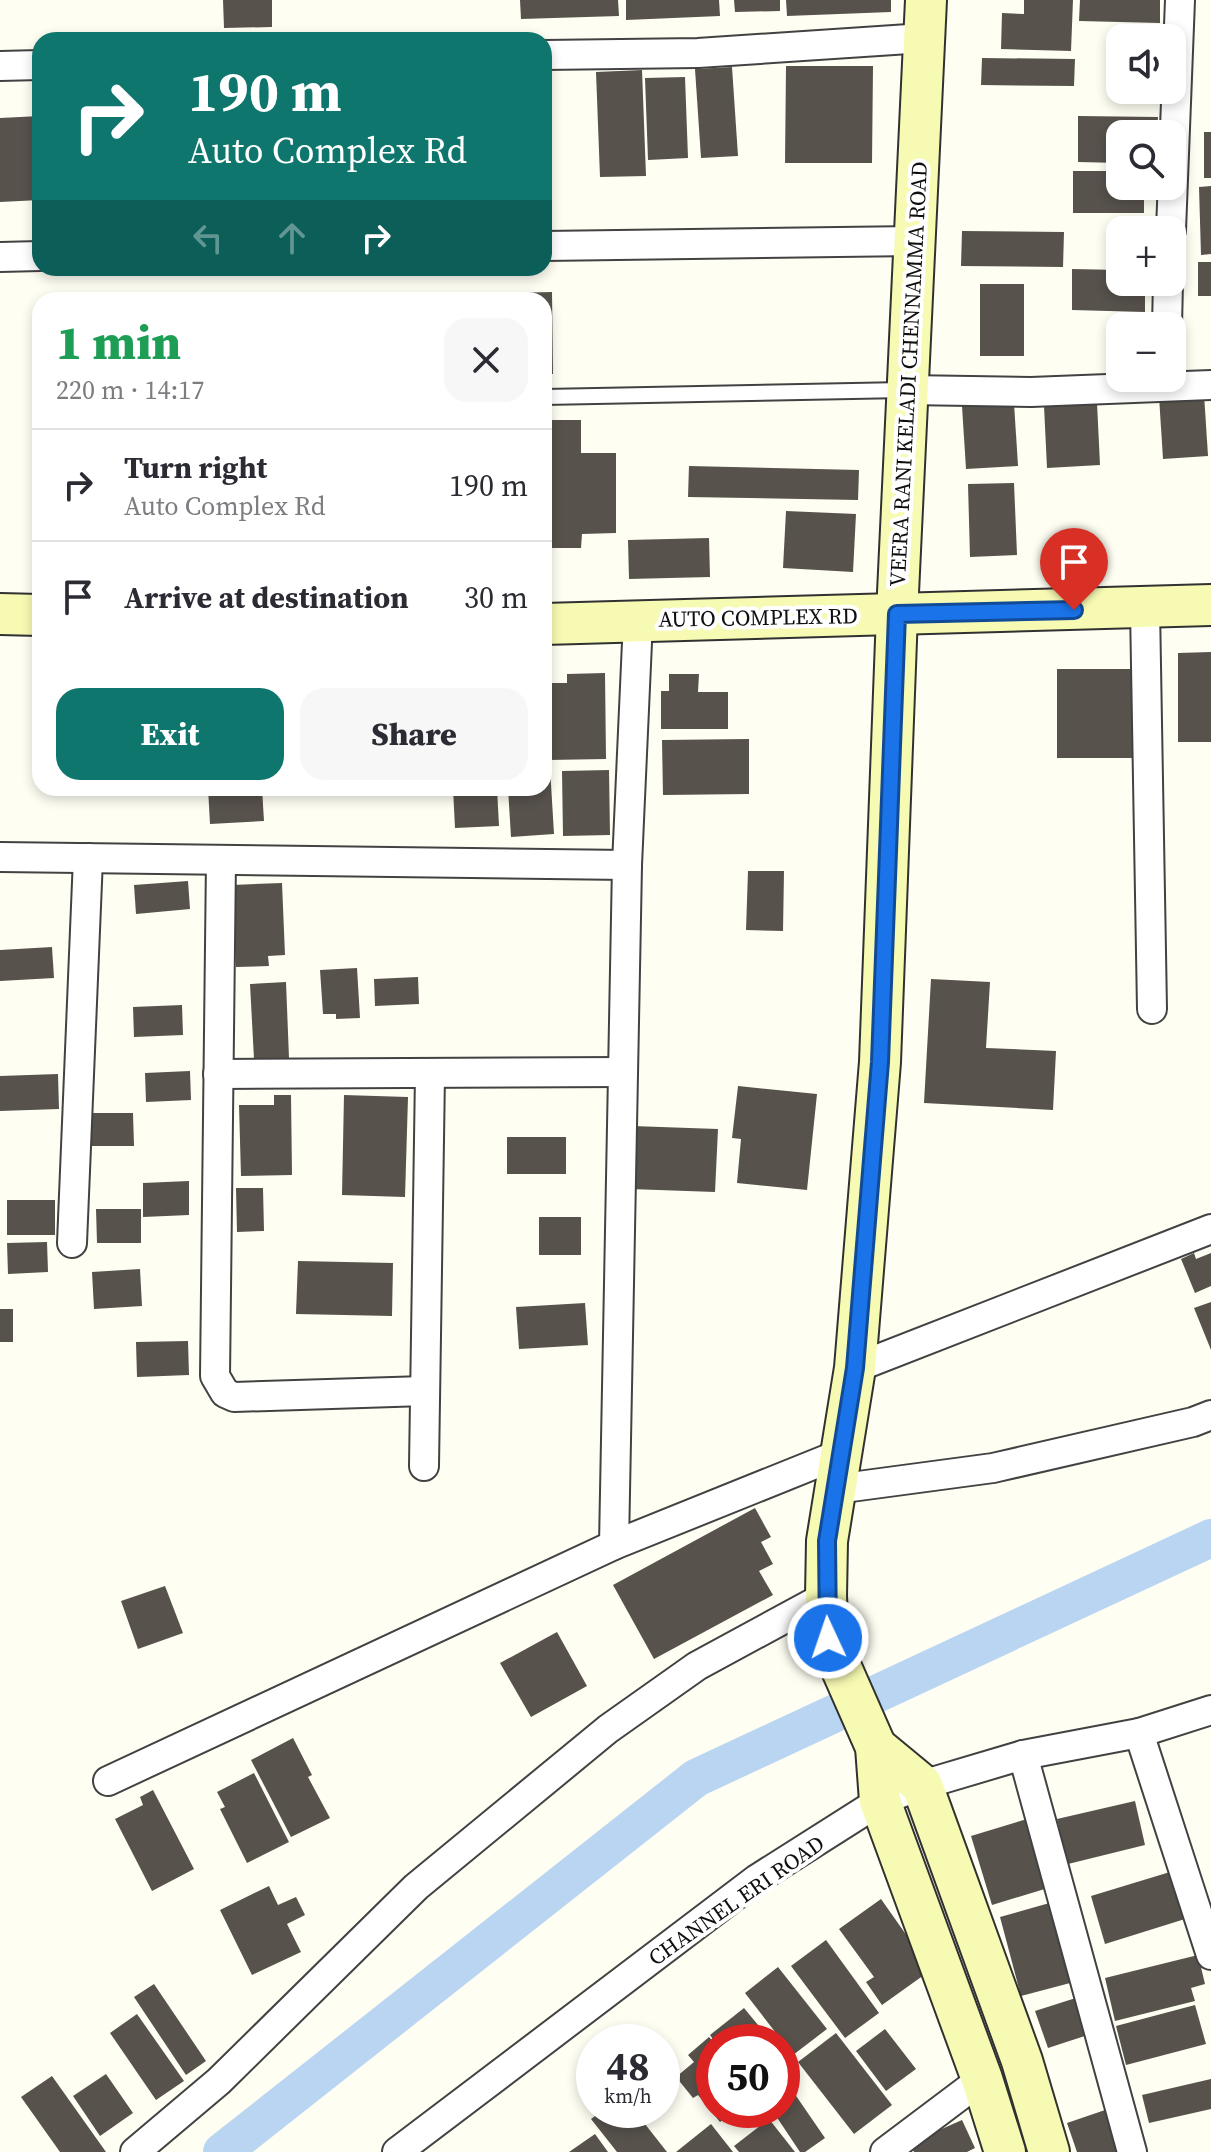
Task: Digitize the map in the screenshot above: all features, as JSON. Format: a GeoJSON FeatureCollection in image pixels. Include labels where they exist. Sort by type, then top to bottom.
{"type":"FeatureCollection","features":[{"type":"Feature","properties":{"kind":"main road","name":"VEERA RANI KELADI CHENNAMMA ROAD"},"geometry":{"type":"LineString","coordinates":[[925,19],[880,1062],[855,1368],[827,1541],[826,1596],[828,1638],[868,1732],[880,1801],[982,2079],[1005,2152]]}},
{"type":"Feature","properties":{"kind":"main road","name":"AUTO COMPLEX RD"},"geometry":{"type":"LineString","coordinates":[[552,624],[1211,605]]}},
{"type":"Feature","properties":{"kind":"main road"},"geometry":{"type":"LineString","coordinates":[[0,614],[32,615]]}},
{"type":"Feature","properties":{"kind":"main road"},"geometry":{"type":"LineString","coordinates":[[868,1732],[922,1785],[1022,2061],[1049,2152]]}},
{"type":"Feature","properties":{"kind":"street"},"geometry":{"type":"LineString","coordinates":[[1172,216],[1180,0]]}},
{"type":"Feature","properties":{"kind":"street"},"geometry":{"type":"LineString","coordinates":[[552,55],[698,53],[925,19]]}},
{"type":"Feature","properties":{"kind":"street"},"geometry":{"type":"LineString","coordinates":[[0,66],[32,65]]}},
{"type":"Feature","properties":{"kind":"street"},"geometry":{"type":"LineString","coordinates":[[552,246],[915,241]]}},
{"type":"Feature","properties":{"kind":"street"},"geometry":{"type":"LineString","coordinates":[[0,257],[32,256]]}},
{"type":"Feature","properties":{"kind":"street"},"geometry":{"type":"LineString","coordinates":[[1186,383],[1211,385]]}},
{"type":"Feature","properties":{"kind":"street"},"geometry":{"type":"LineString","coordinates":[[907,390],[1031,392],[1106,386]]}},
{"type":"Feature","properties":{"kind":"street"},"geometry":{"type":"LineString","coordinates":[[1145,608],[1152,1009]]}},
{"type":"Feature","properties":{"kind":"street"},"geometry":{"type":"LineString","coordinates":[[614,1545],[627,865],[638,620]]}},
{"type":"Feature","properties":{"kind":"street"},"geometry":{"type":"LineString","coordinates":[[0,857],[627,865]]}},
{"type":"Feature","properties":{"kind":"street"},"geometry":{"type":"LineString","coordinates":[[72,1243],[88,858]]}},
{"type":"Feature","properties":{"kind":"street"},"geometry":{"type":"LineString","coordinates":[[221,860],[215,1376],[225,1393],[234,1397],[425,1391]]}},
{"type":"Feature","properties":{"kind":"street"},"geometry":{"type":"LineString","coordinates":[[218,1074],[623,1072]]}},
{"type":"Feature","properties":{"kind":"street"},"geometry":{"type":"LineString","coordinates":[[424,1466],[430,1074]]}},
{"type":"Feature","properties":{"kind":"street"},"geometry":{"type":"LineString","coordinates":[[855,1368],[1211,1229]]}},
{"type":"Feature","properties":{"kind":"street"},"geometry":{"type":"LineString","coordinates":[[108,1781],[614,1545],[838,1472],[993,1468],[1193,1422],[1211,1415]]}},
{"type":"Feature","properties":{"kind":"street"},"geometry":{"type":"LineString","coordinates":[[135,2152],[219,2081],[416,1887],[608,1729],[697,1666],[826,1596]]}},
{"type":"Feature","properties":{"kind":"street","name":"CHANNEL ERI ROAD"},"geometry":{"type":"LineString","coordinates":[[397,2152],[757,1879],[880,1801],[1023,1755],[1139,1733],[1211,1710]]}},
{"type":"Feature","properties":{"kind":"street"},"geometry":{"type":"LineString","coordinates":[[1139,1733],[1211,1955]]}},
{"type":"Feature","properties":{"kind":"street"},"geometry":{"type":"LineString","coordinates":[[1023,1755],[1132,2152]]}},
{"type":"Feature","properties":{"kind":"street"},"geometry":{"type":"LineString","coordinates":[[885,2152],[982,2079]]}},
{"type":"Feature","properties":{"kind":"lane"},"geometry":{"type":"LineString","coordinates":[[552,397],[907,390]]}},
{"type":"Feature","properties":{"kind":"building"},"geometry":{"type":"Polygon","coordinates":[[[223,0],[272,0],[272,27],[224,28],[223,0]]]}},
{"type":"Feature","properties":{"kind":"building"},"geometry":{"type":"Polygon","coordinates":[[[520,0],[618,0],[619,16],[521,19],[520,0]]]}},
{"type":"Feature","properties":{"kind":"building"},"geometry":{"type":"Polygon","coordinates":[[[626,0],[719,0],[720,16],[626,20],[626,0]]]}},
{"type":"Feature","properties":{"kind":"building"},"geometry":{"type":"Polygon","coordinates":[[[734,0],[780,0],[780,11],[735,12],[734,0]]]}},
{"type":"Feature","properties":{"kind":"building"},"geometry":{"type":"Polygon","coordinates":[[[786,0],[891,0],[891,12],[787,16],[786,0]]]}},
{"type":"Feature","properties":{"kind":"building"},"geometry":{"type":"Polygon","coordinates":[[[1024,0],[1073,0],[1071,51],[1001,49],[1002,13],[1024,14],[1024,0]]]}},
{"type":"Feature","properties":{"kind":"building"},"geometry":{"type":"Polygon","coordinates":[[[1080,0],[1160,0],[1160,23],[1079,21],[1080,0]]]}},
{"type":"Feature","properties":{"kind":"building"},"geometry":{"type":"Polygon","coordinates":[[[982,58],[1075,59],[1074,86],[981,85],[982,58]]]}},
{"type":"Feature","properties":{"kind":"building"},"geometry":{"type":"Polygon","coordinates":[[[786,66],[873,66],[872,163],[785,163],[786,66]]]}},
{"type":"Feature","properties":{"kind":"building"},"geometry":{"type":"Polygon","coordinates":[[[732,67],[738,156],[701,158],[695,69],[732,67]]]}},
{"type":"Feature","properties":{"kind":"building"},"geometry":{"type":"Polygon","coordinates":[[[642,70],[646,176],[600,177],[596,72],[642,70]]]}},
{"type":"Feature","properties":{"kind":"building"},"geometry":{"type":"Polygon","coordinates":[[[685,77],[688,158],[648,160],[645,78],[685,77]]]}},
{"type":"Feature","properties":{"kind":"building"},"geometry":{"type":"Polygon","coordinates":[[[32,116],[32,200],[0,202],[0,118],[32,116]]]}},
{"type":"Feature","properties":{"kind":"building"},"geometry":{"type":"Polygon","coordinates":[[[1078,116],[1158,117],[1158,120],[1106,120],[1106,163],[1078,162],[1078,116]]]}},
{"type":"Feature","properties":{"kind":"building"},"geometry":{"type":"Polygon","coordinates":[[[1204,132],[1211,132],[1211,178],[1204,178],[1204,132]]]}},
{"type":"Feature","properties":{"kind":"building"},"geometry":{"type":"Polygon","coordinates":[[[1073,171],[1106,171],[1106,200],[1144,200],[1144,213],[1073,213],[1073,171]]]}},
{"type":"Feature","properties":{"kind":"building"},"geometry":{"type":"Polygon","coordinates":[[[1211,186],[1211,254],[1201,255],[1199,187],[1211,186]]]}},
{"type":"Feature","properties":{"kind":"building"},"geometry":{"type":"Polygon","coordinates":[[[962,231],[1064,232],[1063,267],[961,266],[962,231]]]}},
{"type":"Feature","properties":{"kind":"building"},"geometry":{"type":"Polygon","coordinates":[[[1198,262],[1211,262],[1211,296],[1198,296],[1198,262]]]}},
{"type":"Feature","properties":{"kind":"building"},"geometry":{"type":"Polygon","coordinates":[[[1072,269],[1106,270],[1106,296],[1145,296],[1145,312],[1072,310],[1072,269]]]}},
{"type":"Feature","properties":{"kind":"building"},"geometry":{"type":"Polygon","coordinates":[[[980,284],[1024,284],[1024,356],[980,356],[980,284]]]}},
{"type":"Feature","properties":{"kind":"building"},"geometry":{"type":"Polygon","coordinates":[[[552,292],[553,374],[552,374],[552,292]]]}},
{"type":"Feature","properties":{"kind":"building"},"geometry":{"type":"Polygon","coordinates":[[[1204,394],[1208,456],[1163,459],[1159,396],[1204,394]]]}},
{"type":"Feature","properties":{"kind":"building"},"geometry":{"type":"Polygon","coordinates":[[[1014,403],[1018,466],[966,469],[962,406],[1014,403]]]}},
{"type":"Feature","properties":{"kind":"building"},"geometry":{"type":"Polygon","coordinates":[[[1097,403],[1100,465],[1047,468],[1044,406],[1097,403]]]}},
{"type":"Feature","properties":{"kind":"building"},"geometry":{"type":"Polygon","coordinates":[[[552,420],[581,420],[581,453],[616,453],[616,533],[582,534],[581,548],[552,548],[552,420]]]}},
{"type":"Feature","properties":{"kind":"building"},"geometry":{"type":"Polygon","coordinates":[[[689,466],[859,470],[858,500],[688,497],[689,466]]]}},
{"type":"Feature","properties":{"kind":"building"},"geometry":{"type":"Polygon","coordinates":[[[1014,483],[1017,555],[970,557],[968,484],[1014,483]]]}},
{"type":"Feature","properties":{"kind":"building"},"geometry":{"type":"Polygon","coordinates":[[[786,511],[856,514],[853,572],[783,568],[786,511]]]}},
{"type":"Feature","properties":{"kind":"building"},"geometry":{"type":"Polygon","coordinates":[[[709,538],[710,577],[629,579],[628,540],[709,538]]]}},
{"type":"Feature","properties":{"kind":"building"},"geometry":{"type":"Polygon","coordinates":[[[1211,652],[1211,742],[1178,742],[1178,653],[1211,652]]]}},
{"type":"Feature","properties":{"kind":"building"},"geometry":{"type":"Polygon","coordinates":[[[1057,669],[1139,669],[1139,758],[1057,758],[1057,669]]]}},
{"type":"Feature","properties":{"kind":"building"},"geometry":{"type":"Polygon","coordinates":[[[605,673],[606,759],[552,760],[552,683],[567,683],[567,674],[605,673]]]}},
{"type":"Feature","properties":{"kind":"building"},"geometry":{"type":"Polygon","coordinates":[[[669,674],[699,674],[698,692],[728,692],[728,729],[661,729],[661,691],[669,691],[669,674]]]}},
{"type":"Feature","properties":{"kind":"building"},"geometry":{"type":"Polygon","coordinates":[[[749,739],[749,794],[663,795],[662,740],[749,739]]]}},
{"type":"Feature","properties":{"kind":"building"},"geometry":{"type":"Polygon","coordinates":[[[609,770],[610,835],[563,836],[562,771],[609,770]]]}},
{"type":"Feature","properties":{"kind":"building"},"geometry":{"type":"Polygon","coordinates":[[[208,796],[262,796],[264,821],[210,824],[208,796]]]}},
{"type":"Feature","properties":{"kind":"building"},"geometry":{"type":"Polygon","coordinates":[[[453,796],[497,796],[499,826],[455,828],[453,796]]]}},
{"type":"Feature","properties":{"kind":"building"},"geometry":{"type":"Polygon","coordinates":[[[508,796],[552,796],[554,834],[511,837],[508,796]]]}},
{"type":"Feature","properties":{"kind":"building"},"geometry":{"type":"Polygon","coordinates":[[[748,871],[784,871],[783,931],[746,930],[748,871]]]}},
{"type":"Feature","properties":{"kind":"building"},"geometry":{"type":"Polygon","coordinates":[[[188,881],[190,909],[136,914],[134,885],[188,881]]]}},
{"type":"Feature","properties":{"kind":"building"},"geometry":{"type":"Polygon","coordinates":[[[282,883],[285,955],[268,956],[269,966],[236,967],[232,885],[282,883]]]}},
{"type":"Feature","properties":{"kind":"building"},"geometry":{"type":"Polygon","coordinates":[[[52,947],[54,978],[0,981],[0,950],[52,947]]]}},
{"type":"Feature","properties":{"kind":"building"},"geometry":{"type":"Polygon","coordinates":[[[357,968],[360,1018],[336,1019],[336,1014],[323,1014],[320,970],[357,968]]]}},
{"type":"Feature","properties":{"kind":"building"},"geometry":{"type":"Polygon","coordinates":[[[418,977],[419,1004],[375,1006],[374,979],[418,977]]]}},
{"type":"Feature","properties":{"kind":"building"},"geometry":{"type":"Polygon","coordinates":[[[931,979],[990,982],[986,1048],[1056,1051],[1053,1110],[924,1103],[931,979]]]}},
{"type":"Feature","properties":{"kind":"building"},"geometry":{"type":"Polygon","coordinates":[[[286,982],[289,1058],[254,1059],[250,984],[286,982]]]}},
{"type":"Feature","properties":{"kind":"building"},"geometry":{"type":"Polygon","coordinates":[[[182,1005],[183,1035],[134,1037],[133,1007],[182,1005]]]}},
{"type":"Feature","properties":{"kind":"building"},"geometry":{"type":"Polygon","coordinates":[[[190,1071],[191,1100],[146,1102],[145,1073],[190,1071]]]}},
{"type":"Feature","properties":{"kind":"building"},"geometry":{"type":"Polygon","coordinates":[[[58,1074],[59,1109],[0,1111],[0,1076],[58,1074]]]}},
{"type":"Feature","properties":{"kind":"building"},"geometry":{"type":"Polygon","coordinates":[[[738,1086],[817,1094],[807,1190],[737,1183],[741,1139],[732,1138],[738,1086]]]}},
{"type":"Feature","properties":{"kind":"building"},"geometry":{"type":"Polygon","coordinates":[[[274,1095],[291,1095],[292,1175],[241,1176],[239,1105],[274,1105],[274,1095]]]}},
{"type":"Feature","properties":{"kind":"building"},"geometry":{"type":"Polygon","coordinates":[[[344,1095],[408,1097],[405,1197],[342,1195],[344,1095]]]}},
{"type":"Feature","properties":{"kind":"building"},"geometry":{"type":"Polygon","coordinates":[[[86,1113],[133,1113],[134,1146],[87,1146],[86,1113]]]}},
{"type":"Feature","properties":{"kind":"building"},"geometry":{"type":"Polygon","coordinates":[[[632,1126],[718,1129],[715,1192],[630,1189],[632,1126]]]}},
{"type":"Feature","properties":{"kind":"building"},"geometry":{"type":"Polygon","coordinates":[[[507,1137],[566,1137],[566,1174],[507,1174],[507,1137]]]}},
{"type":"Feature","properties":{"kind":"building"},"geometry":{"type":"Polygon","coordinates":[[[189,1181],[189,1215],[143,1217],[143,1183],[189,1181]]]}},
{"type":"Feature","properties":{"kind":"building"},"geometry":{"type":"Polygon","coordinates":[[[236,1188],[263,1188],[264,1231],[237,1232],[236,1188]]]}},
{"type":"Feature","properties":{"kind":"building"},"geometry":{"type":"Polygon","coordinates":[[[7,1200],[55,1200],[55,1235],[7,1235],[7,1200]]]}},
{"type":"Feature","properties":{"kind":"building"},"geometry":{"type":"Polygon","coordinates":[[[96,1209],[141,1209],[141,1243],[97,1243],[96,1209]]]}},
{"type":"Feature","properties":{"kind":"building"},"geometry":{"type":"Polygon","coordinates":[[[539,1217],[581,1217],[581,1255],[539,1255],[539,1217]]]}},
{"type":"Feature","properties":{"kind":"building"},"geometry":{"type":"Polygon","coordinates":[[[47,1242],[48,1272],[8,1274],[7,1243],[47,1242]]]}},
{"type":"Feature","properties":{"kind":"building"},"geometry":{"type":"Polygon","coordinates":[[[1194,1253],[1196,1259],[1211,1253],[1211,1286],[1195,1293],[1181,1259],[1194,1253]]]}},
{"type":"Feature","properties":{"kind":"building"},"geometry":{"type":"Polygon","coordinates":[[[298,1261],[393,1263],[392,1316],[296,1314],[298,1261]]]}},
{"type":"Feature","properties":{"kind":"building"},"geometry":{"type":"Polygon","coordinates":[[[140,1269],[142,1306],[94,1309],[92,1272],[140,1269]]]}},
{"type":"Feature","properties":{"kind":"building"},"geometry":{"type":"Polygon","coordinates":[[[1211,1302],[1211,1350],[1194,1308],[1211,1302]]]}},
{"type":"Feature","properties":{"kind":"building"},"geometry":{"type":"Polygon","coordinates":[[[585,1303],[588,1345],[519,1349],[516,1307],[585,1303]]]}},
{"type":"Feature","properties":{"kind":"building"},"geometry":{"type":"Polygon","coordinates":[[[0,1309],[13,1309],[13,1342],[0,1342],[0,1309]]]}},
{"type":"Feature","properties":{"kind":"building"},"geometry":{"type":"Polygon","coordinates":[[[188,1341],[189,1375],[137,1377],[136,1342],[188,1341]]]}},
{"type":"Feature","properties":{"kind":"building"},"geometry":{"type":"Polygon","coordinates":[[[755,1508],[771,1537],[761,1542],[773,1564],[759,1571],[773,1595],[654,1659],[613,1585],[755,1508]]]}},
{"type":"Feature","properties":{"kind":"building"},"geometry":{"type":"Polygon","coordinates":[[[165,1586],[183,1633],[138,1649],[121,1601],[165,1586]]]}},
{"type":"Feature","properties":{"kind":"building"},"geometry":{"type":"Polygon","coordinates":[[[557,1632],[587,1686],[531,1717],[500,1663],[557,1632]]]}},
{"type":"Feature","properties":{"kind":"building"},"geometry":{"type":"Polygon","coordinates":[[[293,1738],[312,1775],[308,1777],[330,1818],[291,1837],[251,1760],[293,1738]]]}},
{"type":"Feature","properties":{"kind":"building"},"geometry":{"type":"Polygon","coordinates":[[[254,1773],[289,1842],[247,1863],[220,1809],[225,1807],[217,1792],[254,1773]]]}},
{"type":"Feature","properties":{"kind":"building"},"geometry":{"type":"Polygon","coordinates":[[[153,1790],[194,1869],[152,1891],[115,1819],[143,1805],[140,1797],[153,1790]]]}},
{"type":"Feature","properties":{"kind":"building"},"geometry":{"type":"Polygon","coordinates":[[[1135,1801],[1145,1845],[1068,1864],[1057,1819],[1135,1801]]]}},
{"type":"Feature","properties":{"kind":"building"},"geometry":{"type":"Polygon","coordinates":[[[1027,1819],[1048,1888],[992,1905],[971,1836],[1027,1819]]]}},
{"type":"Feature","properties":{"kind":"building"},"geometry":{"type":"Polygon","coordinates":[[[1170,1872],[1185,1919],[1105,1944],[1091,1896],[1170,1872]]]}},
{"type":"Feature","properties":{"kind":"building"},"geometry":{"type":"Polygon","coordinates":[[[269,1886],[278,1905],[296,1897],[305,1915],[287,1924],[301,1952],[252,1975],[220,1910],[269,1886]]]}},
{"type":"Feature","properties":{"kind":"building"},"geometry":{"type":"Polygon","coordinates":[[[881,1899],[931,1970],[882,2005],[866,1982],[874,1977],[839,1929],[881,1899]]]}},
{"type":"Feature","properties":{"kind":"building"},"geometry":{"type":"Polygon","coordinates":[[[1053,1902],[1074,1982],[1021,1996],[1000,1917],[1053,1902]]]}},
{"type":"Feature","properties":{"kind":"building"},"geometry":{"type":"Polygon","coordinates":[[[826,1940],[879,2013],[845,2038],[791,1966],[826,1940]]]}},
{"type":"Feature","properties":{"kind":"building"},"geometry":{"type":"Polygon","coordinates":[[[1198,1955],[1205,1984],[1191,1988],[1195,2001],[1115,2021],[1105,1978],[1198,1955]]]}},
{"type":"Feature","properties":{"kind":"building"},"geometry":{"type":"Polygon","coordinates":[[[778,1967],[827,2029],[800,2050],[800,2024],[769,2024],[745,1993],[778,1967]]]}},
{"type":"Feature","properties":{"kind":"building"},"geometry":{"type":"Polygon","coordinates":[[[154,1984],[206,2061],[186,2075],[134,1997],[154,1984]]]}},
{"type":"Feature","properties":{"kind":"building"},"geometry":{"type":"Polygon","coordinates":[[[1082,1996],[1094,2033],[1048,2048],[1035,2011],[1082,1996]]]}},
{"type":"Feature","properties":{"kind":"building"},"geometry":{"type":"Polygon","coordinates":[[[1195,2005],[1206,2044],[1126,2065],[1116,2026],[1195,2005]]]}},
{"type":"Feature","properties":{"kind":"building"},"geometry":{"type":"Polygon","coordinates":[[[744,2008],[757,2024],[724,2024],[744,2008]]]}},
{"type":"Feature","properties":{"kind":"building"},"geometry":{"type":"Polygon","coordinates":[[[137,2014],[184,2081],[156,2100],[110,2033],[137,2014]]]}},
{"type":"Feature","properties":{"kind":"building"},"geometry":{"type":"Polygon","coordinates":[[[885,2029],[916,2069],[886,2091],[856,2051],[885,2029]]]}},
{"type":"Feature","properties":{"kind":"building"},"geometry":{"type":"Polygon","coordinates":[[[836,2033],[892,2105],[854,2134],[800,2065],[800,2060],[836,2033]]]}},
{"type":"Feature","properties":{"kind":"building"},"geometry":{"type":"Polygon","coordinates":[[[696,2048],[696,2096],[693,2098],[680,2082],[680,2074],[694,2062],[688,2055],[696,2048]]]}},
{"type":"Feature","properties":{"kind":"building"},"geometry":{"type":"Polygon","coordinates":[[[106,2074],[133,2113],[100,2136],[73,2096],[106,2074]]]}},
{"type":"Feature","properties":{"kind":"building"},"geometry":{"type":"Polygon","coordinates":[[[52,2076],[106,2152],[60,2152],[21,2097],[52,2076]]]}},
{"type":"Feature","properties":{"kind":"building"},"geometry":{"type":"Polygon","coordinates":[[[1211,2079],[1211,2109],[1149,2123],[1142,2095],[1211,2079]]]}},
{"type":"Feature","properties":{"kind":"building"},"geometry":{"type":"Polygon","coordinates":[[[800,2102],[825,2138],[805,2152],[800,2152],[784,2128],[800,2128],[800,2102]]]}},
{"type":"Feature","properties":{"kind":"building"},"geometry":{"type":"Polygon","coordinates":[[[1108,2109],[1123,2152],[1077,2152],[1067,2123],[1108,2109]]]}},
{"type":"Feature","properties":{"kind":"building"},"geometry":{"type":"Polygon","coordinates":[[[962,2120],[975,2148],[967,2152],[914,2152],[910,2143],[962,2120]]]}},
{"type":"Feature","properties":{"kind":"building"},"geometry":{"type":"Polygon","coordinates":[[[598,2128],[648,2128],[667,2152],[617,2152],[598,2128]]]}},
{"type":"Feature","properties":{"kind":"building"},"geometry":{"type":"Polygon","coordinates":[[[706,2128],[714,2128],[733,2152],[676,2152],[706,2128]]]}},
{"type":"Feature","properties":{"kind":"building"},"geometry":{"type":"Polygon","coordinates":[[[757,2128],[776,2128],[795,2152],[739,2152],[734,2146],[757,2128]]]}},
{"type":"Feature","properties":{"kind":"building"},"geometry":{"type":"Polygon","coordinates":[[[595,2134],[608,2152],[569,2152],[595,2134]]]}},
{"type":"Feature","properties":{"kind":"waterway"},"geometry":{"type":"LineString","coordinates":[[222,2152],[696,1778],[1211,1538]]}},
{"type":"Feature","properties":{"kind":"route"},"geometry":{"type":"LineString","coordinates":[[828,1638],[827,1541],[855,1368],[880,1062],[897,614],[1074,610]]}}]}
